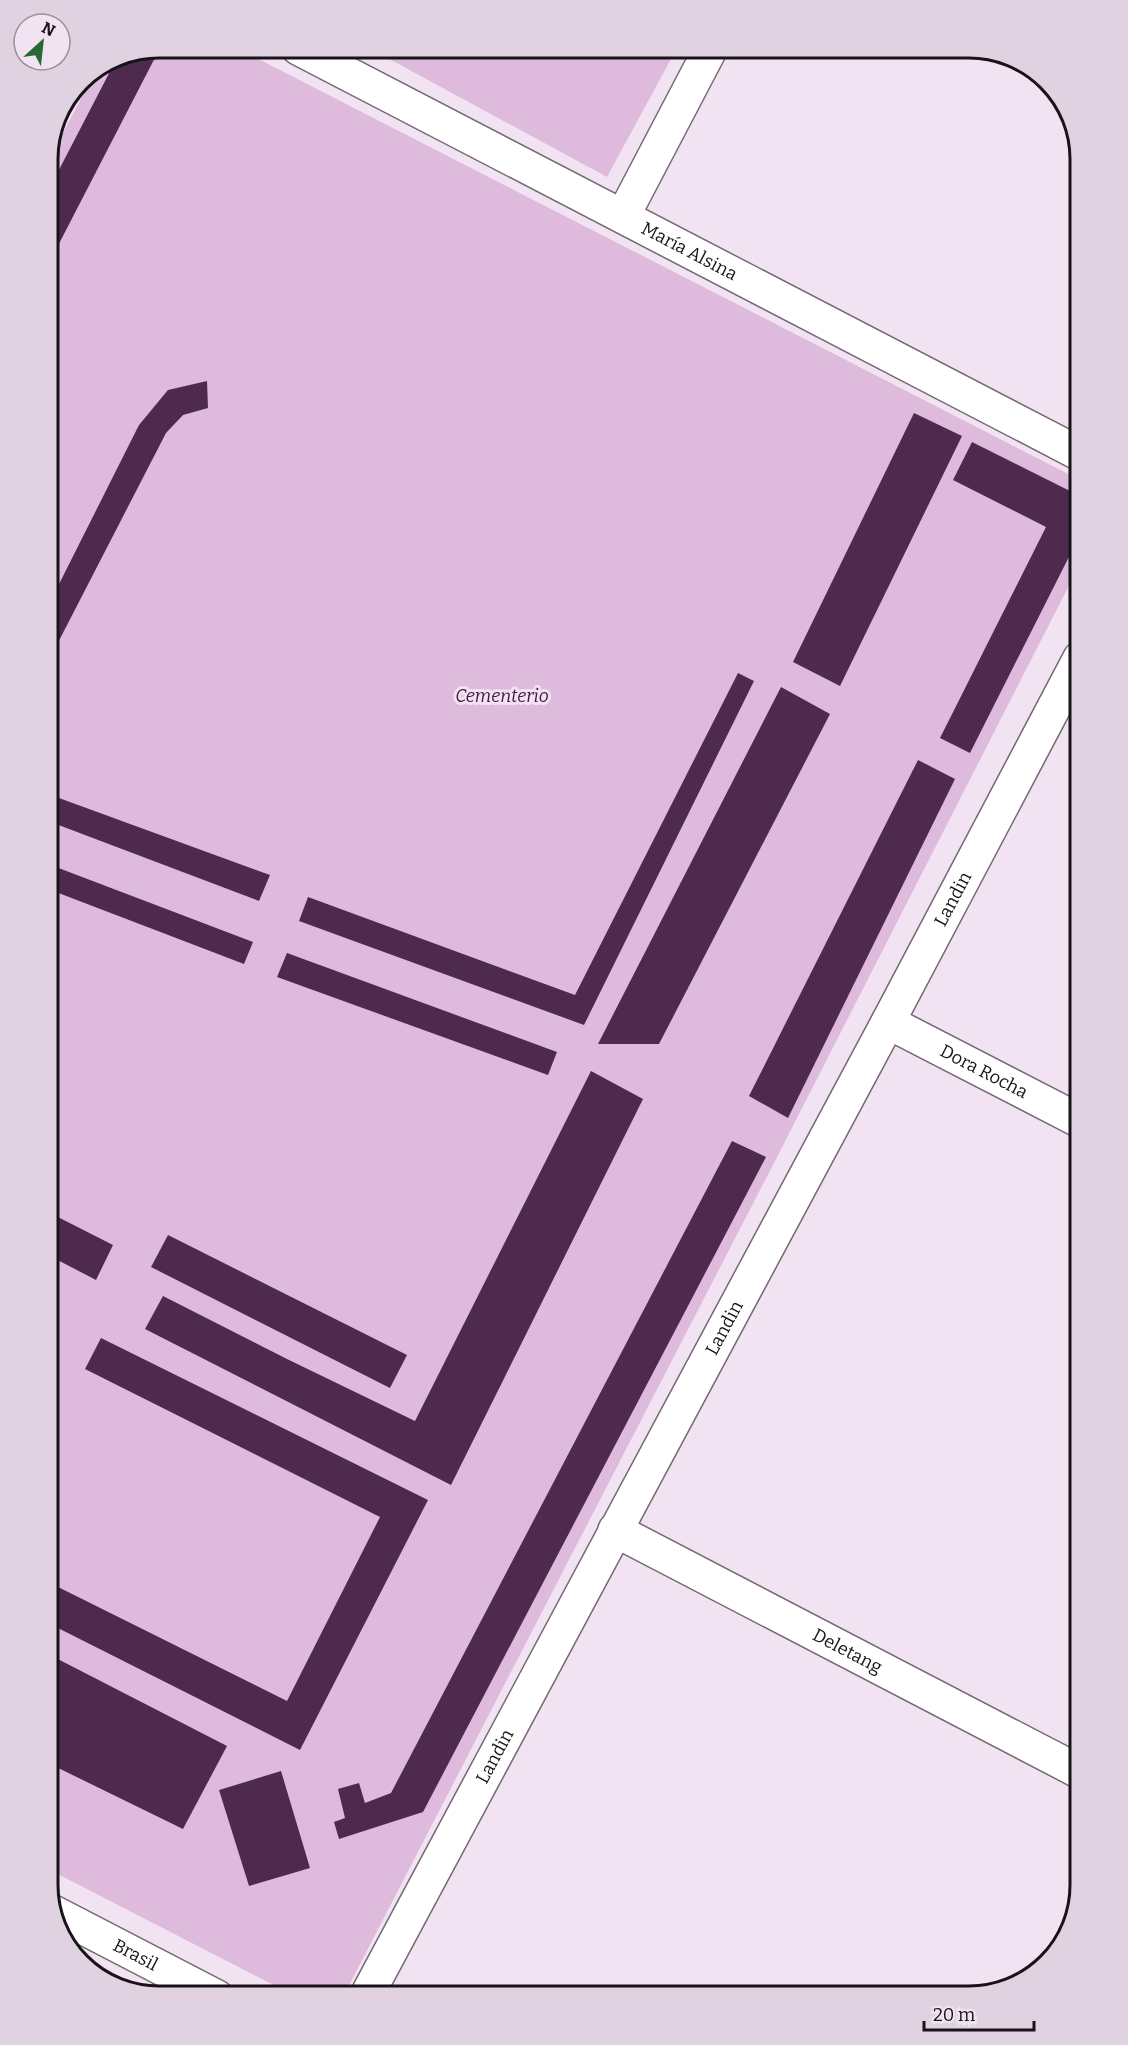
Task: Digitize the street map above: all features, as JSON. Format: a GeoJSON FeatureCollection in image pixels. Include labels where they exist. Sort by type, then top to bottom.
{"type":"FeatureCollection","features":[{"type":"Feature","properties":{"kind":"street","name":"María Alsina"},"geometry":{"type":"LineString","coordinates":[[318,58],[1070,449]]}},
{"type":"Feature","properties":{"kind":"street"},"geometry":{"type":"LineString","coordinates":[[623,216],[705,59]]}},
{"type":"Feature","properties":{"kind":"street","name":"Landin"},"geometry":{"type":"LineString","coordinates":[[372,1986],[1070,677]]}},
{"type":"Feature","properties":{"kind":"street","name":"Dora Rocha"},"geometry":{"type":"LineString","coordinates":[[888,1022],[1070,1116]]}},
{"type":"Feature","properties":{"kind":"street","name":"Deletang"},"geometry":{"type":"LineString","coordinates":[[615,1530],[1070,1767]]}},
{"type":"Feature","properties":{"kind":"street","name":"Brasil"},"geometry":{"type":"LineString","coordinates":[[64,1918],[196,1986]]}},
{"type":"Feature","properties":{"kind":"green space","name":"Cementerio"},"geometry":{"type":"Polygon","coordinates":[[[160,58],[257,58],[1070,475],[1070,584],[349,1986],[276,1986],[58,1874],[59,153],[62,135],[88,88],[121,66],[140,60],[160,58]]]}},
{"type":"Feature","properties":{"kind":"green space"},"geometry":{"type":"Polygon","coordinates":[[[388,58],[671,59],[607,177],[388,58]]]}},
{"type":"Feature","properties":{"kind":"building"},"geometry":{"type":"Polygon","coordinates":[[[155,59],[59,244],[59,170],[110,72],[140,60],[155,59]]]}},
{"type":"Feature","properties":{"kind":"building"},"geometry":{"type":"Polygon","coordinates":[[[207,381],[208,408],[183,415],[166,433],[59,641],[59,585],[139,425],[168,390],[207,381]]]}},
{"type":"Feature","properties":{"kind":"building"},"geometry":{"type":"Polygon","coordinates":[[[914,413],[962,436],[840,686],[793,662],[914,413]]]}},
{"type":"Feature","properties":{"kind":"building"},"geometry":{"type":"Polygon","coordinates":[[[972,442],[1070,491],[1070,555],[970,753],[940,738],[1046,527],[953,480],[972,442]]]}},
{"type":"Feature","properties":{"kind":"building"},"geometry":{"type":"Polygon","coordinates":[[[738,673],[754,681],[584,1025],[299,921],[308,897],[575,995],[738,673]]]}},
{"type":"Feature","properties":{"kind":"building"},"geometry":{"type":"Polygon","coordinates":[[[781,687],[830,714],[659,1044],[598,1044],[781,687]]]}},
{"type":"Feature","properties":{"kind":"building"},"geometry":{"type":"Polygon","coordinates":[[[918,760],[955,779],[788,1118],[749,1096],[918,760]]]}},
{"type":"Feature","properties":{"kind":"building"},"geometry":{"type":"Polygon","coordinates":[[[59,798],[270,875],[259,901],[59,825],[59,798]]]}},
{"type":"Feature","properties":{"kind":"building"},"geometry":{"type":"Polygon","coordinates":[[[59,868],[253,942],[244,964],[59,893],[59,868]]]}},
{"type":"Feature","properties":{"kind":"building"},"geometry":{"type":"Polygon","coordinates":[[[287,953],[557,1052],[548,1075],[277,977],[287,953]]]}},
{"type":"Feature","properties":{"kind":"building"},"geometry":{"type":"Polygon","coordinates":[[[591,1071],[643,1099],[451,1485],[145,1329],[163,1296],[415,1421],[591,1071]]]}},
{"type":"Feature","properties":{"kind":"building"},"geometry":{"type":"Polygon","coordinates":[[[732,1141],[766,1157],[423,1812],[339,1839],[334,1822],[345,1818],[338,1789],[359,1783],[365,1803],[391,1793],[732,1141]]]}},
{"type":"Feature","properties":{"kind":"building"},"geometry":{"type":"Polygon","coordinates":[[[58,1217],[113,1245],[96,1280],[58,1260],[58,1217]]]}},
{"type":"Feature","properties":{"kind":"building"},"geometry":{"type":"Polygon","coordinates":[[[168,1235],[407,1355],[390,1388],[151,1267],[168,1235]]]}},
{"type":"Feature","properties":{"kind":"building"},"geometry":{"type":"Polygon","coordinates":[[[101,1338],[428,1500],[300,1750],[58,1628],[58,1587],[287,1701],[380,1517],[85,1369],[101,1338]]]}},
{"type":"Feature","properties":{"kind":"building"},"geometry":{"type":"Polygon","coordinates":[[[58,1659],[227,1746],[183,1829],[58,1768],[58,1659]]]}},
{"type":"Feature","properties":{"kind":"building"},"geometry":{"type":"Polygon","coordinates":[[[281,1771],[310,1868],[249,1886],[219,1790],[281,1771]]]}}]}
